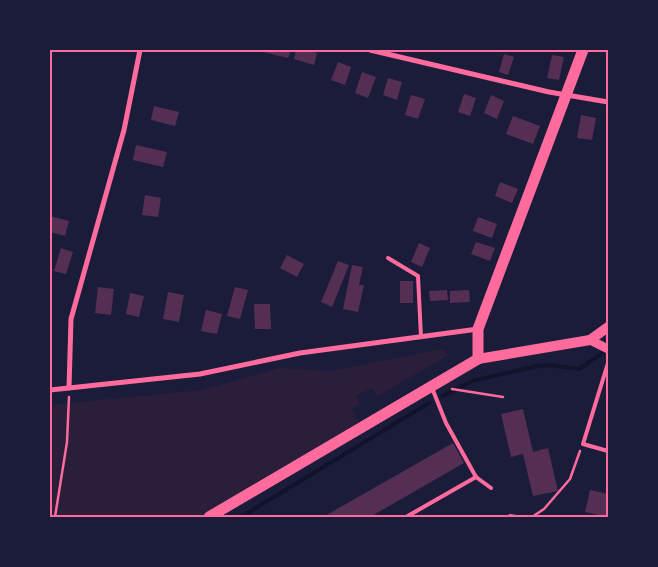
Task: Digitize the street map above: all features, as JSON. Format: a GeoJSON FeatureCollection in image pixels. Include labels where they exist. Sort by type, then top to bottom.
{"type":"FeatureCollection","features":[{"type":"Feature","properties":{"kind":"main road"},"geometry":{"type":"LineString","coordinates":[[478,359],[478,329],[583,50]]}},
{"type":"Feature","properties":{"kind":"main road"},"geometry":{"type":"LineString","coordinates":[[210,517],[478,359],[590,340],[608,327]]}},
{"type":"Feature","properties":{"kind":"street"},"geometry":{"type":"LineString","coordinates":[[69,388],[71,319],[124,130],[140,50]]}},
{"type":"Feature","properties":{"kind":"street"},"geometry":{"type":"LineString","coordinates":[[370,50],[549,92],[608,102]]}},
{"type":"Feature","properties":{"kind":"street"},"geometry":{"type":"LineString","coordinates":[[50,390],[200,374],[300,353],[478,329]]}},
{"type":"Feature","properties":{"kind":"street"},"geometry":{"type":"LineString","coordinates":[[590,340],[608,349]]}},
{"type":"Feature","properties":{"kind":"lane"},"geometry":{"type":"LineString","coordinates":[[388,258],[418,276],[421,337]]}},
{"type":"Feature","properties":{"kind":"lane"},"geometry":{"type":"LineString","coordinates":[[608,363],[583,444],[608,451]]}},
{"type":"Feature","properties":{"kind":"lane"},"geometry":{"type":"LineString","coordinates":[[431,386],[446,423],[476,477],[491,488]]}},
{"type":"Feature","properties":{"kind":"lane"},"geometry":{"type":"LineString","coordinates":[[406,517],[476,477]]}},
{"type":"Feature","properties":{"kind":"lane"},"geometry":{"type":"LineString","coordinates":[[510,516],[516,517]]}},
{"type":"Feature","properties":{"kind":"path"},"geometry":{"type":"LineString","coordinates":[[55,517],[67,442],[69,388]]}},
{"type":"Feature","properties":{"kind":"path"},"geometry":{"type":"LineString","coordinates":[[448,388],[502,397]]}},
{"type":"Feature","properties":{"kind":"path"},"geometry":{"type":"LineString","coordinates":[[532,517],[544,509],[570,479],[583,444]]}},
{"type":"Feature","properties":{"kind":"shaded area"},"geometry":{"type":"Polygon","coordinates":[[[442,349],[448,355],[377,397],[372,388],[356,396],[360,404],[352,409],[359,422],[199,517],[50,517],[50,405],[201,390],[280,368],[331,371],[442,349]]]}},
{"type":"Feature","properties":{"kind":"building"},"geometry":{"type":"Polygon","coordinates":[[[263,50],[291,50],[288,58],[263,52],[263,50]]]}},
{"type":"Feature","properties":{"kind":"building"},"geometry":{"type":"Polygon","coordinates":[[[296,50],[317,53],[314,65],[294,59],[296,50]]]}},
{"type":"Feature","properties":{"kind":"building"},"geometry":{"type":"Polygon","coordinates":[[[504,54],[514,57],[508,75],[499,72],[504,54]]]}},
{"type":"Feature","properties":{"kind":"building"},"geometry":{"type":"Polygon","coordinates":[[[552,55],[564,57],[559,80],[547,78],[552,55]]]}},
{"type":"Feature","properties":{"kind":"building"},"geometry":{"type":"Polygon","coordinates":[[[338,62],[351,67],[345,85],[331,80],[338,62]]]}},
{"type":"Feature","properties":{"kind":"building"},"geometry":{"type":"Polygon","coordinates":[[[362,72],[376,77],[368,98],[355,93],[362,72]]]}},
{"type":"Feature","properties":{"kind":"building"},"geometry":{"type":"Polygon","coordinates":[[[388,78],[402,82],[397,100],[383,95],[388,78]]]}},
{"type":"Feature","properties":{"kind":"building"},"geometry":{"type":"Polygon","coordinates":[[[464,94],[476,98],[470,116],[458,112],[464,94]]]}},
{"type":"Feature","properties":{"kind":"building"},"geometry":{"type":"Polygon","coordinates":[[[411,95],[425,99],[418,119],[405,115],[411,95]]]}},
{"type":"Feature","properties":{"kind":"building"},"geometry":{"type":"Polygon","coordinates":[[[491,95],[504,101],[497,119],[484,113],[491,95]]]}},
{"type":"Feature","properties":{"kind":"building"},"geometry":{"type":"Polygon","coordinates":[[[154,106],[179,112],[175,126],[151,120],[154,106]]]}},
{"type":"Feature","properties":{"kind":"building"},"geometry":{"type":"Polygon","coordinates":[[[581,115],[596,118],[592,140],[577,138],[581,115]]]}},
{"type":"Feature","properties":{"kind":"building"},"geometry":{"type":"Polygon","coordinates":[[[513,116],[540,126],[533,144],[506,134],[513,116]]]}},
{"type":"Feature","properties":{"kind":"building"},"geometry":{"type":"Polygon","coordinates":[[[136,145],[167,152],[163,167],[133,160],[136,145]]]}},
{"type":"Feature","properties":{"kind":"building"},"geometry":{"type":"Polygon","coordinates":[[[500,182],[518,189],[512,203],[495,196],[500,182]]]}},
{"type":"Feature","properties":{"kind":"building"},"geometry":{"type":"Polygon","coordinates":[[[145,195],[161,198],[158,217],[142,215],[145,195]]]}},
{"type":"Feature","properties":{"kind":"building"},"geometry":{"type":"Polygon","coordinates":[[[50,216],[69,221],[65,236],[50,232],[50,216]]]}},
{"type":"Feature","properties":{"kind":"building"},"geometry":{"type":"Polygon","coordinates":[[[478,217],[497,224],[492,238],[473,231],[478,217]]]}},
{"type":"Feature","properties":{"kind":"building"},"geometry":{"type":"Polygon","coordinates":[[[476,242],[495,248],[490,261],[471,254],[476,242]]]}},
{"type":"Feature","properties":{"kind":"building"},"geometry":{"type":"Polygon","coordinates":[[[419,243],[430,248],[422,267],[411,262],[419,243]]]}},
{"type":"Feature","properties":{"kind":"building"},"geometry":{"type":"Polygon","coordinates":[[[61,248],[73,252],[66,274],[54,271],[61,248]]]}},
{"type":"Feature","properties":{"kind":"building"},"geometry":{"type":"Polygon","coordinates":[[[287,255],[304,264],[297,277],[280,268],[287,255]]]}},
{"type":"Feature","properties":{"kind":"building"},"geometry":{"type":"Polygon","coordinates":[[[338,261],[349,265],[332,307],[321,302],[338,261]]]}},
{"type":"Feature","properties":{"kind":"building"},"geometry":{"type":"Polygon","coordinates":[[[352,265],[363,267],[359,285],[364,285],[358,312],[343,309],[352,265]]]}},
{"type":"Feature","properties":{"kind":"building"},"geometry":{"type":"Polygon","coordinates":[[[400,281],[413,281],[413,303],[400,303],[400,281]]]}},
{"type":"Feature","properties":{"kind":"building"},"geometry":{"type":"Polygon","coordinates":[[[98,287],[114,289],[111,315],[95,313],[98,287]]]}},
{"type":"Feature","properties":{"kind":"building"},"geometry":{"type":"Polygon","coordinates":[[[235,287],[248,290],[240,319],[227,316],[235,287]]]}},
{"type":"Feature","properties":{"kind":"building"},"geometry":{"type":"Polygon","coordinates":[[[447,290],[448,300],[430,301],[429,291],[447,290]]]}},
{"type":"Feature","properties":{"kind":"building"},"geometry":{"type":"Polygon","coordinates":[[[469,290],[470,302],[450,303],[450,291],[469,290]]]}},
{"type":"Feature","properties":{"kind":"building"},"geometry":{"type":"Polygon","coordinates":[[[168,292],[184,295],[179,322],[163,319],[168,292]]]}},
{"type":"Feature","properties":{"kind":"building"},"geometry":{"type":"Polygon","coordinates":[[[130,293],[144,296],[139,317],[126,314],[130,293]]]}},
{"type":"Feature","properties":{"kind":"building"},"geometry":{"type":"Polygon","coordinates":[[[254,304],[270,304],[271,329],[255,329],[254,304]]]}},
{"type":"Feature","properties":{"kind":"building"},"geometry":{"type":"Polygon","coordinates":[[[206,310],[222,314],[217,334],[201,331],[206,310]]]}},
{"type":"Feature","properties":{"kind":"building"},"geometry":{"type":"Polygon","coordinates":[[[523,409],[533,452],[548,448],[558,491],[533,496],[523,454],[511,457],[501,414],[523,409]]]}},
{"type":"Feature","properties":{"kind":"building"},"geometry":{"type":"Polygon","coordinates":[[[453,443],[464,463],[370,517],[323,517],[453,443]]]}},
{"type":"Feature","properties":{"kind":"building"},"geometry":{"type":"Polygon","coordinates":[[[590,490],[608,494],[608,517],[585,512],[590,490]]]}},
{"type":"Feature","properties":{"kind":"waterway"},"geometry":{"type":"LineString","coordinates":[[443,396],[472,381],[537,366],[551,365],[579,369],[607,350]]}},
{"type":"Feature","properties":{"kind":"waterway"},"geometry":{"type":"LineString","coordinates":[[241,517],[429,403]]}}]}
